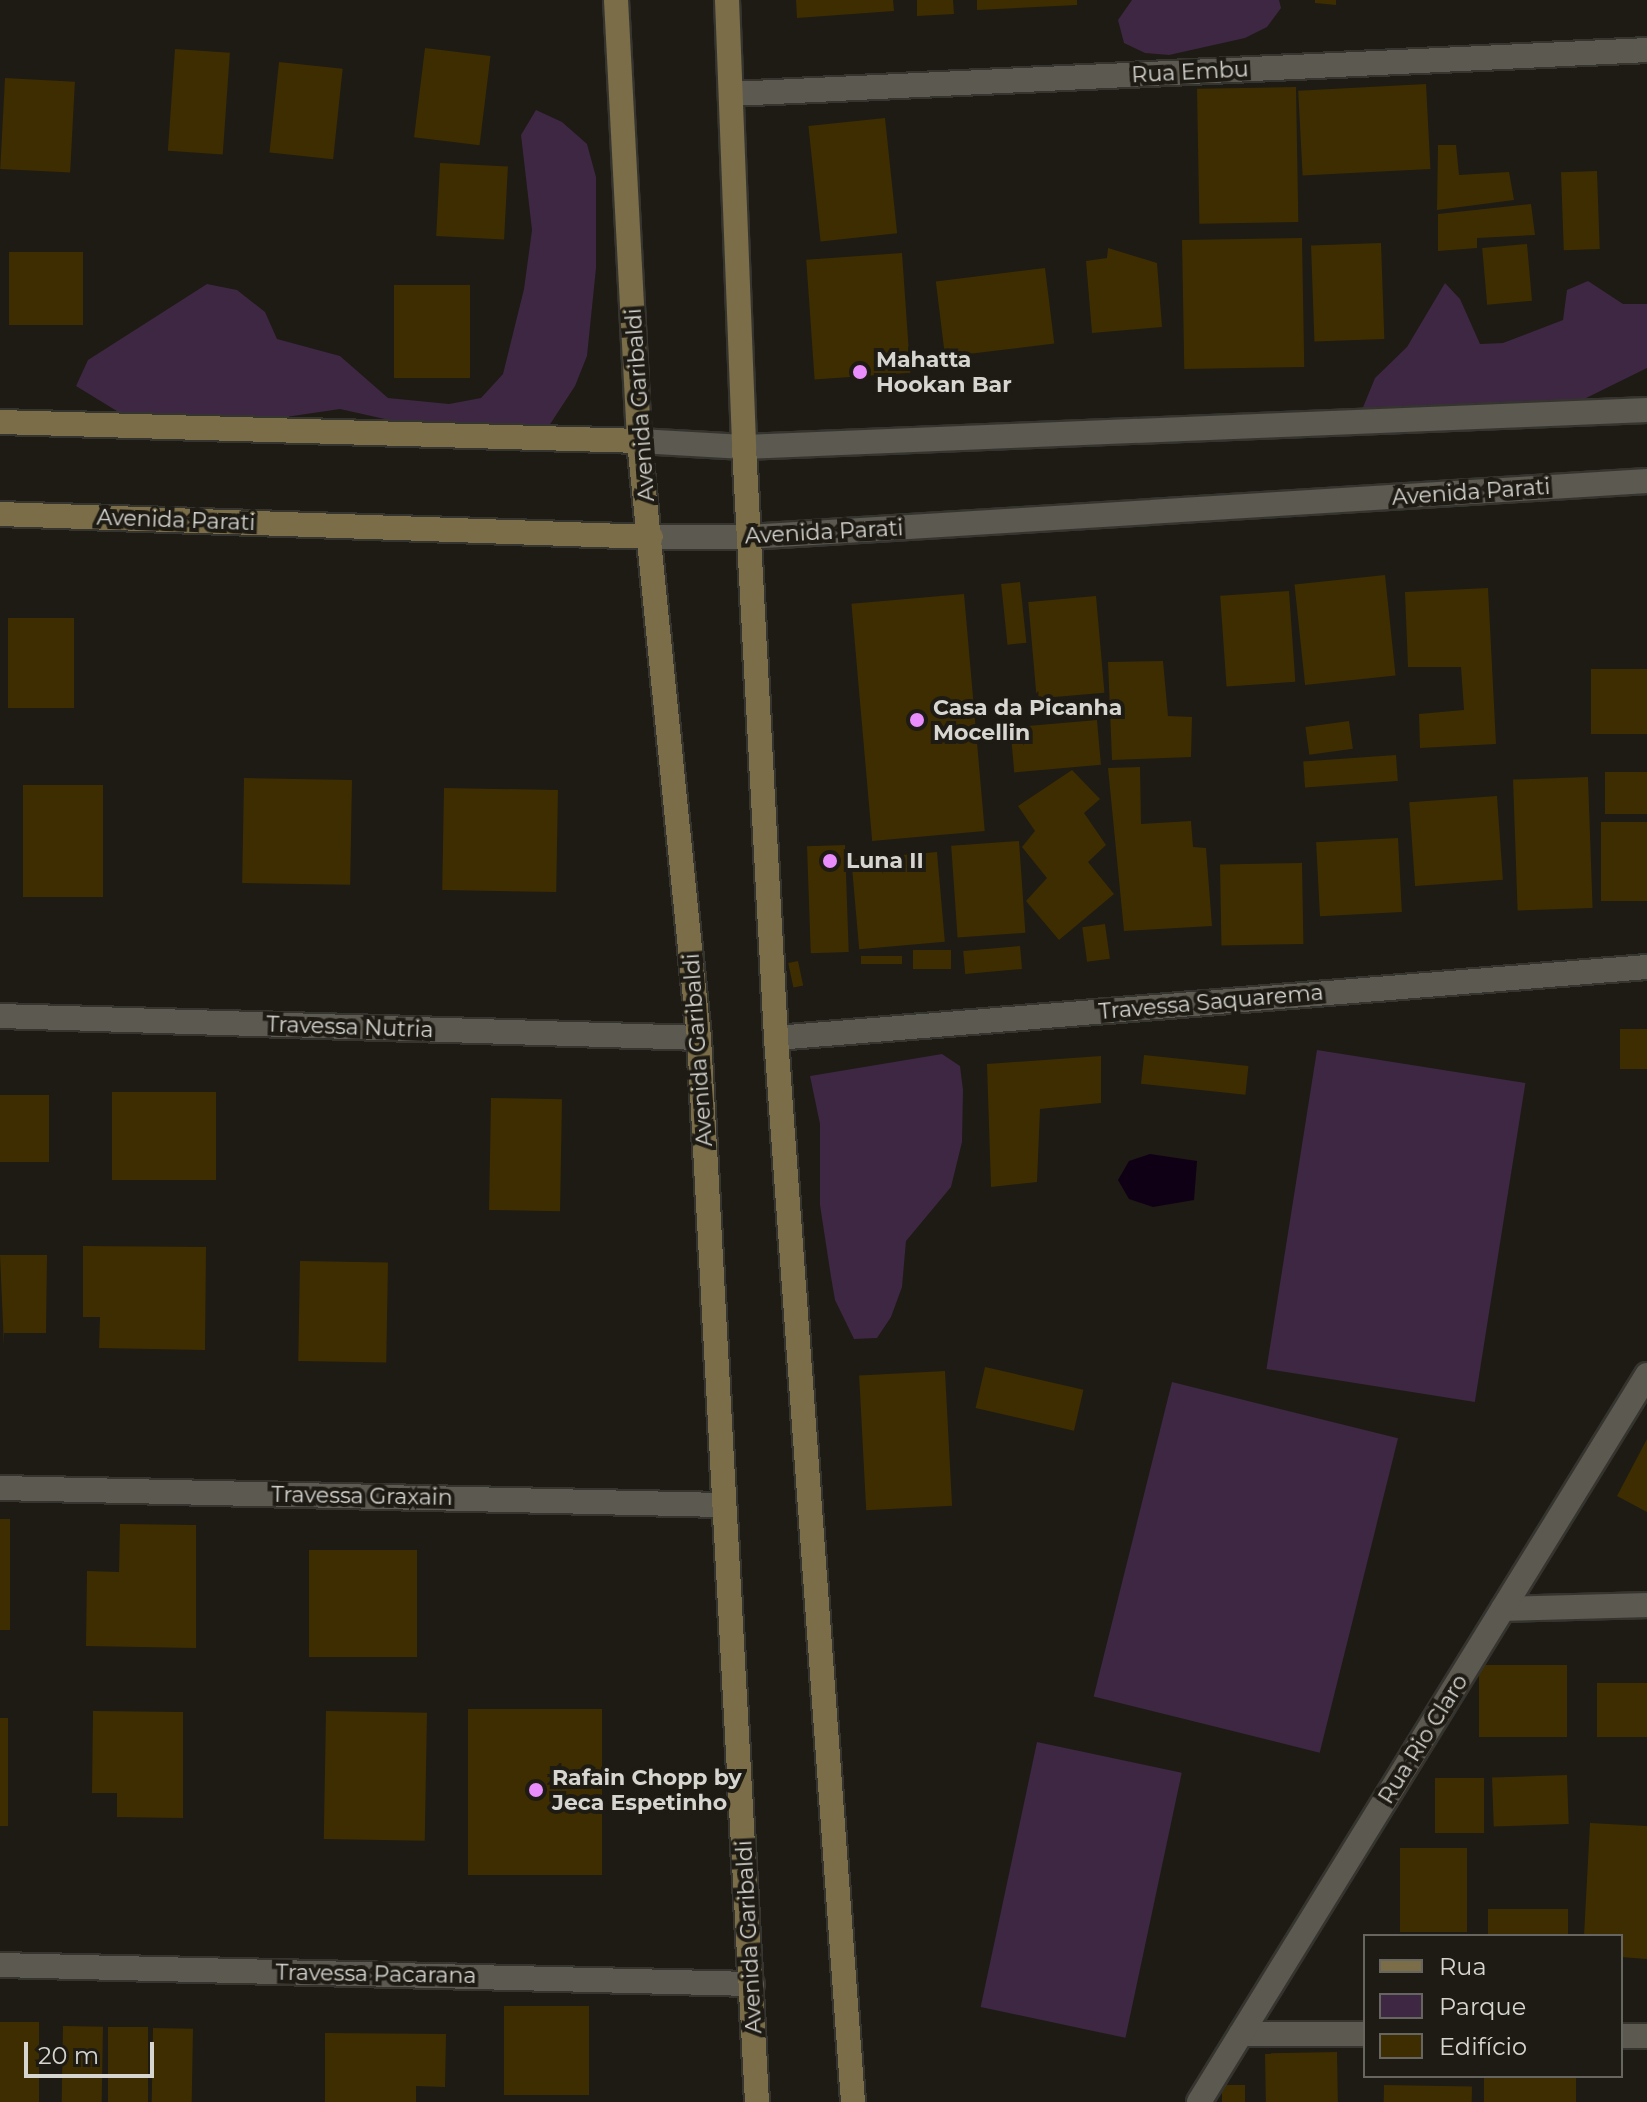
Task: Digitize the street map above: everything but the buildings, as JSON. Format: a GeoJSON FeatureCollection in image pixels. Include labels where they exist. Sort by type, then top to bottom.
{"type":"FeatureCollection","features":[{"type":"Feature","properties":{"kind":"main road","name":"Avenida Garibaldi"},"geometry":{"type":"LineString","coordinates":[[616,0],[639,441],[699,1038],[757,2102]]}},
{"type":"Feature","properties":{"kind":"main road"},"geometry":{"type":"LineString","coordinates":[[727,0],[748,537],[776,1038],[853,2102]]}},
{"type":"Feature","properties":{"kind":"main road"},"geometry":{"type":"LineString","coordinates":[[0,422],[639,441]]}},
{"type":"Feature","properties":{"kind":"main road","name":"Avenida Parati"},"geometry":{"type":"LineString","coordinates":[[0,514],[651,537]]}},
{"type":"Feature","properties":{"kind":"street","name":"Rua Embu"},"geometry":{"type":"LineString","coordinates":[[732,94],[1647,50]]}},
{"type":"Feature","properties":{"kind":"street"},"geometry":{"type":"LineString","coordinates":[[639,441],[744,447],[1647,410]]}},
{"type":"Feature","properties":{"kind":"street","name":"Avenida Parati"},"geometry":{"type":"LineString","coordinates":[[651,537],[748,537],[1647,481]]}},
{"type":"Feature","properties":{"kind":"street","name":"Travessa Saquarema"},"geometry":{"type":"LineString","coordinates":[[776,1038],[1647,967]]}},
{"type":"Feature","properties":{"kind":"street","name":"Travessa Nutria"},"geometry":{"type":"LineString","coordinates":[[0,1016],[699,1038]]}},
{"type":"Feature","properties":{"kind":"street","name":"Rua Rio Claro"},"geometry":{"type":"LineString","coordinates":[[1199,2102],[1647,1375]]}},
{"type":"Feature","properties":{"kind":"street","name":"Travessa Graxain"},"geometry":{"type":"LineString","coordinates":[[0,1488],[724,1505]]}},
{"type":"Feature","properties":{"kind":"street"},"geometry":{"type":"LineString","coordinates":[[1503,1609],[1647,1605]]}},
{"type":"Feature","properties":{"kind":"street","name":"Travessa Pacarana"},"geometry":{"type":"LineString","coordinates":[[0,1965],[752,1984]]}},
{"type":"Feature","properties":{"kind":"street"},"geometry":{"type":"LineString","coordinates":[[1241,2034],[1363,2034]]}},
{"type":"Feature","properties":{"kind":"street"},"geometry":{"type":"LineString","coordinates":[[1623,2036],[1647,2036]]}},
{"type":"Feature","properties":{"kind":"green space"},"geometry":{"type":"Polygon","coordinates":[[[1132,0],[1279,0],[1281,8],[1267,27],[1245,38],[1169,55],[1145,53],[1124,43],[1118,20],[1132,0]]]}},
{"type":"Feature","properties":{"kind":"green space"},"geometry":{"type":"Polygon","coordinates":[[[536,110],[562,122],[587,144],[596,177],[596,268],[587,356],[575,386],[543,435],[398,422],[340,409],[252,422],[125,416],[76,386],[88,360],[207,284],[237,290],[265,312],[277,339],[340,356],[388,398],[449,404],[481,398],[503,374],[524,289],[532,230],[521,135],[536,110]]]}},
{"type":"Feature","properties":{"kind":"green space"},"geometry":{"type":"Polygon","coordinates":[[[1588,281],[1623,304],[1647,304],[1647,368],[1574,404],[1477,431],[1376,435],[1357,422],[1375,378],[1407,347],[1445,283],[1460,299],[1480,344],[1503,343],[1563,320],[1567,290],[1588,281]]]}},
{"type":"Feature","properties":{"kind":"green space"},"geometry":{"type":"Polygon","coordinates":[[[1317,1050],[1525,1083],[1475,1402],[1266,1369],[1317,1050]]]}},
{"type":"Feature","properties":{"kind":"green space"},"geometry":{"type":"Polygon","coordinates":[[[942,1054],[960,1066],[963,1090],[962,1142],[951,1187],[906,1241],[902,1287],[891,1317],[877,1338],[854,1339],[835,1300],[831,1277],[820,1205],[820,1124],[810,1076],[942,1054]]]}},
{"type":"Feature","properties":{"kind":"green space"},"geometry":{"type":"Polygon","coordinates":[[[1172,1382],[1398,1438],[1320,1753],[1094,1696],[1172,1382]]]}},
{"type":"Feature","properties":{"kind":"green space"},"geometry":{"type":"Polygon","coordinates":[[[1037,1742],[1182,1773],[1125,2038],[981,2007],[1037,1742]]]}},
{"type":"Feature","properties":{"kind":"shaded area"},"geometry":{"type":"Polygon","coordinates":[[[1150,1154],[1197,1161],[1194,1200],[1153,1207],[1129,1199],[1118,1180],[1129,1161],[1150,1154]]]}},
{"type":"Feature","properties":{"kind":"place","name":"Mahatta Hookan Bar"},"geometry":{"type":"Point","coordinates":[860,372]}},
{"type":"Feature","properties":{"kind":"place","name":"Casa da Picanha Mocellin"},"geometry":{"type":"Point","coordinates":[917,720]}},
{"type":"Feature","properties":{"kind":"place","name":"Luna II"},"geometry":{"type":"Point","coordinates":[830,861]}},
{"type":"Feature","properties":{"kind":"place","name":"Rafain Chopp by Jeca Espetinho"},"geometry":{"type":"Point","coordinates":[536,1790]}}]}
